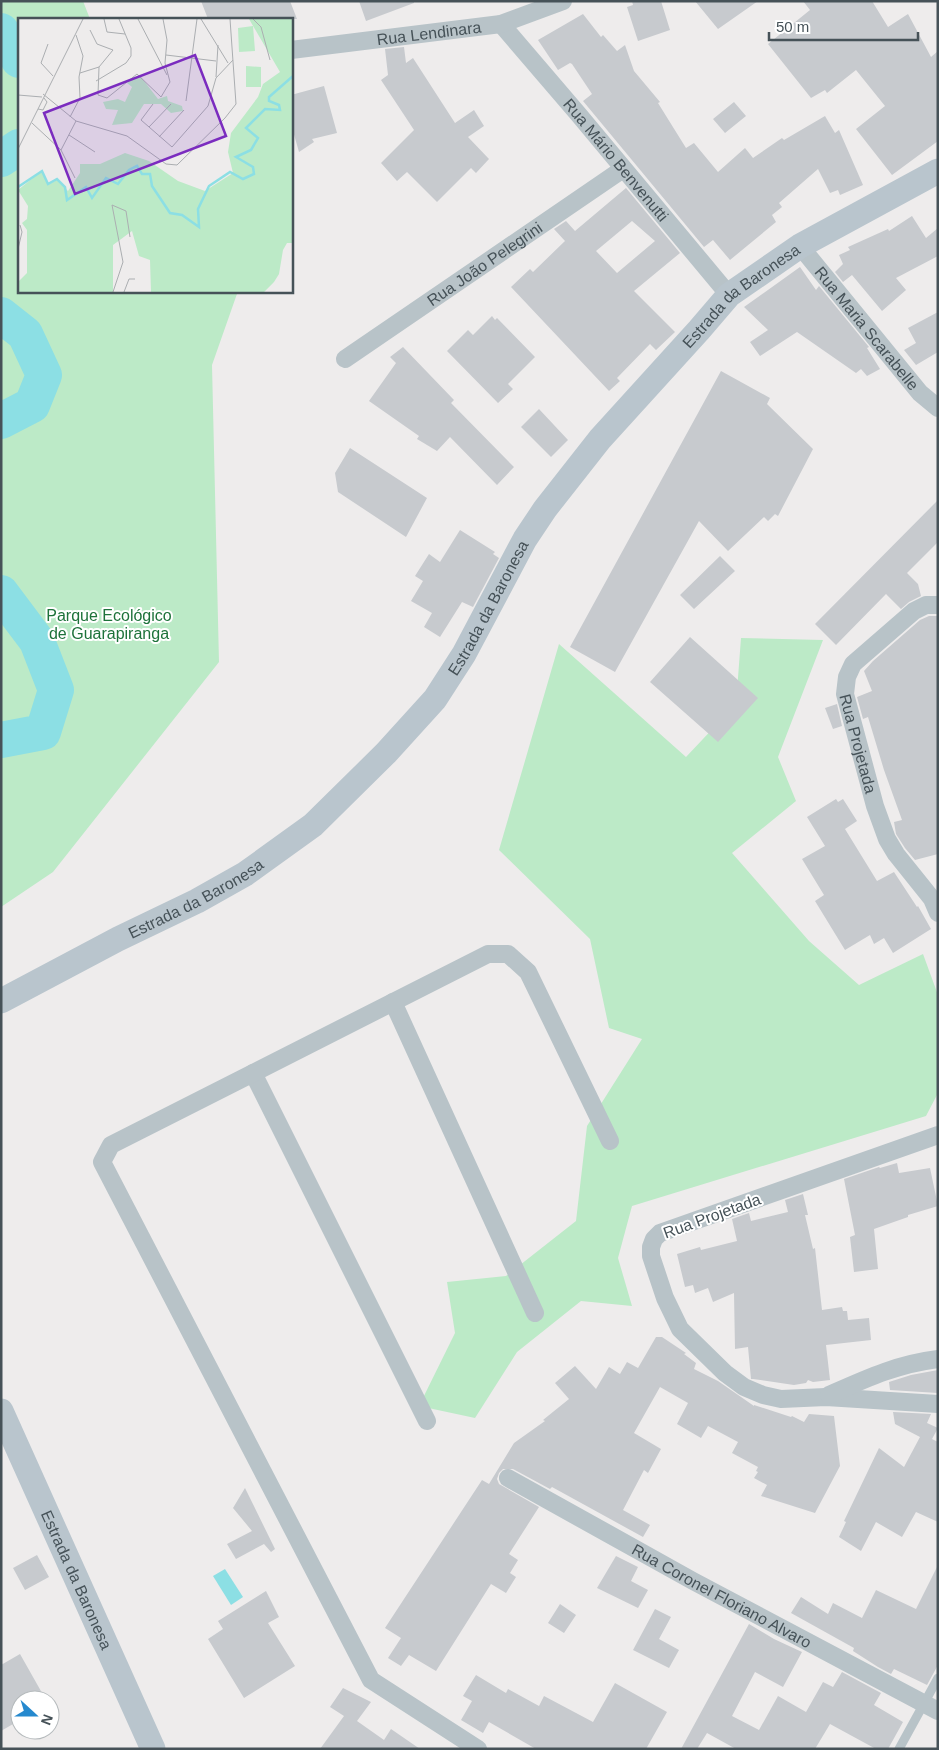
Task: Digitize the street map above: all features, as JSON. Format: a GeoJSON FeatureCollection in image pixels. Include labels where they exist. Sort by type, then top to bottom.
{"type":"FeatureCollection","features":[{"type":"Feature","properties":{"kind":"main road","name":"Estrada da Baronesa"},"geometry":{"type":"LineString","coordinates":[[1,1001],[118,939],[198,901],[245,874],[313,825],[386,753],[435,698],[464,654],[525,539],[544,509],[600,439],[729,295],[800,246],[938,171]]}},
{"type":"Feature","properties":{"kind":"main road","name":"Estrada da Baronesa"},"geometry":{"type":"LineString","coordinates":[[1,1411],[153,1749]]}},
{"type":"Feature","properties":{"kind":"street","name":"Rua Lendinara"},"geometry":{"type":"LineString","coordinates":[[292,50],[501,24],[563,1]]}},
{"type":"Feature","properties":{"kind":"street","name":"Rua Mário Benvenutti"},"geometry":{"type":"LineString","coordinates":[[501,24],[729,295]]}},
{"type":"Feature","properties":{"kind":"street","name":"Rua João Pelegrini"},"geometry":{"type":"LineString","coordinates":[[345,359],[623,169]]}},
{"type":"Feature","properties":{"kind":"street","name":"Rua Maria Scarabelle"},"geometry":{"type":"LineString","coordinates":[[800,246],[920,393],[938,408]]}},
{"type":"Feature","properties":{"kind":"street","name":"Rua Projetada"},"geometry":{"type":"LineString","coordinates":[[938,605],[926,606],[914,611],[853,664],[846,677],[845,694],[875,806],[887,839],[896,854],[932,899],[938,912]]}},
{"type":"Feature","properties":{"kind":"street"},"geometry":{"type":"LineString","coordinates":[[478,1749],[371,1680],[102,1162],[110,1145],[488,954],[508,954],[528,972],[610,1141]]}},
{"type":"Feature","properties":{"kind":"street"},"geometry":{"type":"LineString","coordinates":[[393,1002],[535,1313]]}},
{"type":"Feature","properties":{"kind":"street"},"geometry":{"type":"LineString","coordinates":[[253,1073],[427,1421]]}},
{"type":"Feature","properties":{"kind":"street","name":"Rua Projetada"},"geometry":{"type":"LineString","coordinates":[[826,1396],[780,1399],[763,1395],[744,1387],[725,1373],[680,1329],[665,1298],[651,1256],[651,1247],[654,1239],[660,1233],[938,1135]]}},
{"type":"Feature","properties":{"kind":"street"},"geometry":{"type":"LineString","coordinates":[[826,1396],[879,1373],[916,1362],[938,1359]]}},
{"type":"Feature","properties":{"kind":"street"},"geometry":{"type":"LineString","coordinates":[[826,1396],[938,1404]]}},
{"type":"Feature","properties":{"kind":"street","name":"Rua Coronel Floriano Alvaro"},"geometry":{"type":"LineString","coordinates":[[508,1478],[702,1585],[931,1707]]}},
{"type":"Feature","properties":{"kind":"lane"},"geometry":{"type":"LineString","coordinates":[[899,1749],[931,1707],[938,1678]]}},
{"type":"Feature","properties":{"kind":"green space","name":"Parque Ecológico de Guarapiranga"},"geometry":{"type":"Polygon","coordinates":[[[1,1],[83,1],[90,18],[18,18],[18,292],[238,292],[212,365],[219,662],[53,872],[1,907],[1,1]]]}},
{"type":"Feature","properties":{"kind":"green space"},"geometry":{"type":"Polygon","coordinates":[[[741,638],[823,640],[778,757],[796,801],[732,853],[809,941],[859,985],[923,954],[938,995],[938,1093],[926,1116],[632,1206],[618,1258],[632,1306],[581,1301],[517,1352],[475,1418],[419,1406],[455,1333],[447,1282],[506,1276],[576,1221],[587,1126],[642,1039],[609,1028],[590,939],[499,850],[559,644],[686,757],[736,704],[741,638]]]}},
{"type":"Feature","properties":{"kind":"water"},"geometry":{"type":"Polygon","coordinates":[[[225,1569],[243,1597],[231,1605],[213,1576],[225,1569]]]}},
{"type":"Feature","properties":{"kind":"building"},"geometry":{"type":"Polygon","coordinates":[[[201,1],[290,1],[297,19],[292,18],[208,18],[201,1]]]}},
{"type":"Feature","properties":{"kind":"building"},"geometry":{"type":"Polygon","coordinates":[[[359,1],[414,1],[414,3],[366,21],[359,1]]]}},
{"type":"Feature","properties":{"kind":"building"},"geometry":{"type":"Polygon","coordinates":[[[632,1],[661,1],[670,30],[638,41],[627,7],[633,5],[632,1]]]}},
{"type":"Feature","properties":{"kind":"building"},"geometry":{"type":"Polygon","coordinates":[[[695,1],[758,1],[718,29],[695,1]]]}},
{"type":"Feature","properties":{"kind":"building"},"geometry":{"type":"Polygon","coordinates":[[[803,1],[872,1],[888,27],[908,14],[931,57],[938,51],[938,141],[892,175],[856,129],[885,106],[856,70],[827,93],[825,90],[811,98],[768,44],[810,10],[803,1]]]}},
{"type":"Feature","properties":{"kind":"building"},"geometry":{"type":"Polygon","coordinates":[[[583,14],[601,37],[603,35],[617,51],[625,45],[634,71],[660,102],[658,103],[686,148],[694,143],[718,172],[745,148],[753,158],[782,138],[784,140],[825,116],[835,133],[839,130],[863,185],[840,195],[838,190],[830,193],[818,169],[779,203],[782,207],[772,215],[776,222],[730,260],[713,240],[704,247],[583,101],[592,94],[572,64],[570,63],[558,70],[538,40],[583,14]]]}},
{"type":"Feature","properties":{"kind":"building"},"geometry":{"type":"Polygon","coordinates":[[[404,47],[406,63],[413,58],[455,123],[474,110],[484,126],[468,137],[489,159],[476,173],[471,168],[437,202],[407,172],[397,181],[381,163],[414,130],[381,80],[388,75],[385,49],[404,47]]]}},
{"type":"Feature","properties":{"kind":"building"},"geometry":{"type":"Polygon","coordinates":[[[324,86],[337,133],[312,139],[314,142],[299,152],[292,128],[292,95],[324,86]]]}},
{"type":"Feature","properties":{"kind":"building"},"geometry":{"type":"Polygon","coordinates":[[[734,102],[746,116],[725,133],[713,119],[734,102]]]}},
{"type":"Feature","properties":{"kind":"building"},"geometry":{"type":"Polygon","coordinates":[[[626,188],[680,253],[634,291],[675,332],[656,350],[650,344],[617,378],[620,381],[609,391],[511,287],[530,269],[533,272],[565,241],[554,229],[566,221],[575,231],[626,188]],[[632,221],[596,251],[617,273],[655,241],[632,221]]]}},
{"type":"Feature","properties":{"kind":"building"},"geometry":{"type":"Polygon","coordinates":[[[912,216],[926,238],[938,228],[938,256],[896,278],[906,290],[882,311],[852,275],[843,282],[835,272],[843,264],[839,255],[850,250],[848,247],[888,229],[889,231],[912,216]]]}},
{"type":"Feature","properties":{"kind":"building"},"geometry":{"type":"Polygon","coordinates":[[[800,267],[816,290],[819,286],[869,347],[867,348],[880,369],[867,376],[861,369],[856,373],[797,332],[760,356],[750,342],[768,330],[744,307],[800,267]]]}},
{"type":"Feature","properties":{"kind":"building"},"geometry":{"type":"Polygon","coordinates":[[[938,312],[938,352],[916,365],[904,350],[916,343],[908,328],[938,312]]]}},
{"type":"Feature","properties":{"kind":"building"},"geometry":{"type":"Polygon","coordinates":[[[492,316],[495,320],[497,318],[535,357],[508,384],[513,389],[498,403],[447,351],[468,330],[473,335],[492,316]]]}},
{"type":"Feature","properties":{"kind":"building"},"geometry":{"type":"Polygon","coordinates":[[[403,347],[454,400],[451,403],[514,467],[497,485],[450,437],[437,451],[417,439],[419,436],[369,401],[396,363],[390,357],[403,347]]]}},
{"type":"Feature","properties":{"kind":"building"},"geometry":{"type":"Polygon","coordinates":[[[721,371],[770,398],[767,404],[813,449],[778,516],[775,514],[768,521],[764,517],[728,551],[699,521],[615,672],[570,647],[721,371]]]}},
{"type":"Feature","properties":{"kind":"building"},"geometry":{"type":"Polygon","coordinates":[[[539,409],[568,440],[551,457],[521,427],[539,409]]]}},
{"type":"Feature","properties":{"kind":"building"},"geometry":{"type":"Polygon","coordinates":[[[350,448],[427,498],[406,537],[338,492],[335,473],[350,448]]]}},
{"type":"Feature","properties":{"kind":"building"},"geometry":{"type":"Polygon","coordinates":[[[938,500],[938,542],[907,573],[918,584],[921,596],[909,602],[901,609],[886,594],[836,645],[815,624],[938,500]]]}},
{"type":"Feature","properties":{"kind":"building"},"geometry":{"type":"Polygon","coordinates":[[[460,530],[495,552],[493,554],[499,558],[473,607],[462,602],[440,637],[424,627],[432,613],[411,601],[423,581],[415,576],[429,554],[440,562],[460,530]]]}},
{"type":"Feature","properties":{"kind":"building"},"geometry":{"type":"Polygon","coordinates":[[[720,556],[735,571],[694,609],[680,595],[720,556]]]}},
{"type":"Feature","properties":{"kind":"building"},"geometry":{"type":"Polygon","coordinates":[[[929,616],[938,616],[938,854],[915,860],[896,834],[894,822],[902,820],[868,717],[863,719],[857,697],[872,691],[864,671],[920,620],[929,616]]]}},
{"type":"Feature","properties":{"kind":"building"},"geometry":{"type":"Polygon","coordinates":[[[690,637],[758,698],[718,742],[650,682],[690,637]]]}},
{"type":"Feature","properties":{"kind":"building"},"geometry":{"type":"Polygon","coordinates":[[[837,704],[842,726],[833,729],[825,708],[837,704]]]}},
{"type":"Feature","properties":{"kind":"building"},"geometry":{"type":"Polygon","coordinates":[[[836,799],[838,802],[843,799],[857,821],[845,829],[877,881],[894,872],[918,906],[931,929],[893,953],[884,938],[874,944],[870,935],[845,950],[815,901],[824,895],[802,859],[825,846],[807,817],[836,799]]]}},
{"type":"Feature","properties":{"kind":"building"},"geometry":{"type":"Polygon","coordinates":[[[897,1163],[899,1173],[930,1168],[938,1206],[908,1215],[908,1217],[874,1229],[878,1269],[854,1272],[850,1237],[855,1235],[844,1179],[897,1163]]]}},
{"type":"Feature","properties":{"kind":"building"},"geometry":{"type":"Polygon","coordinates":[[[803,1194],[808,1215],[805,1215],[813,1249],[815,1248],[822,1310],[842,1307],[843,1311],[847,1311],[848,1320],[869,1318],[871,1340],[826,1345],[830,1380],[813,1382],[808,1380],[806,1383],[794,1385],[751,1379],[748,1347],[735,1349],[734,1293],[713,1302],[708,1288],[695,1293],[693,1285],[685,1287],[677,1254],[700,1247],[701,1250],[737,1241],[732,1219],[749,1213],[751,1221],[788,1212],[785,1200],[803,1194]]]}},
{"type":"Feature","properties":{"kind":"building"},"geometry":{"type":"Polygon","coordinates":[[[656,1337],[662,1337],[686,1353],[684,1354],[696,1363],[694,1369],[718,1381],[754,1406],[792,1416],[804,1422],[809,1414],[834,1416],[840,1466],[815,1513],[761,1496],[767,1485],[754,1478],[758,1472],[756,1471],[758,1467],[732,1453],[738,1442],[708,1426],[701,1438],[677,1424],[688,1403],[660,1387],[634,1433],[661,1449],[648,1473],[644,1470],[623,1510],[650,1525],[643,1537],[552,1487],[550,1489],[513,1469],[503,1469],[497,1479],[499,1484],[539,1507],[509,1554],[518,1560],[510,1573],[516,1577],[506,1593],[491,1584],[436,1671],[409,1655],[401,1666],[388,1658],[401,1638],[385,1628],[482,1480],[489,1484],[514,1443],[545,1421],[543,1420],[569,1399],[555,1383],[575,1366],[596,1389],[609,1367],[620,1374],[627,1362],[638,1368],[656,1337]]]}},
{"type":"Feature","properties":{"kind":"building"},"geometry":{"type":"Polygon","coordinates":[[[938,1370],[938,1393],[890,1390],[889,1382],[911,1375],[938,1370]]]}},
{"type":"Feature","properties":{"kind":"building"},"geometry":{"type":"Polygon","coordinates":[[[893,1412],[931,1414],[927,1423],[938,1428],[932,1439],[938,1442],[938,1522],[916,1512],[902,1537],[876,1522],[861,1551],[839,1537],[846,1522],[844,1521],[879,1448],[904,1467],[920,1437],[895,1424],[893,1412]]]}},
{"type":"Feature","properties":{"kind":"building"},"geometry":{"type":"Polygon","coordinates":[[[245,1488],[275,1549],[271,1552],[264,1544],[236,1559],[227,1544],[252,1531],[233,1508],[245,1488]]]}},
{"type":"Feature","properties":{"kind":"building"},"geometry":{"type":"Polygon","coordinates":[[[37,1555],[49,1577],[25,1590],[13,1568],[37,1555]]]}},
{"type":"Feature","properties":{"kind":"building"},"geometry":{"type":"Polygon","coordinates":[[[616,1556],[638,1567],[631,1581],[648,1590],[638,1608],[597,1588],[616,1556]]]}},
{"type":"Feature","properties":{"kind":"building"},"geometry":{"type":"Polygon","coordinates":[[[938,1565],[938,1665],[927,1685],[894,1669],[891,1674],[853,1651],[854,1648],[791,1613],[801,1597],[828,1614],[833,1603],[862,1618],[876,1590],[916,1609],[938,1565]]]}},
{"type":"Feature","properties":{"kind":"building"},"geometry":{"type":"Polygon","coordinates":[[[266,1591],[279,1617],[268,1623],[295,1666],[244,1698],[208,1639],[223,1629],[218,1621],[266,1591]]]}},
{"type":"Feature","properties":{"kind":"building"},"geometry":{"type":"Polygon","coordinates":[[[560,1604],[576,1615],[564,1633],[548,1623],[560,1604]]]}},
{"type":"Feature","properties":{"kind":"building"},"geometry":{"type":"Polygon","coordinates":[[[655,1609],[671,1617],[659,1639],[679,1650],[669,1668],[633,1650],[655,1609]]]}},
{"type":"Feature","properties":{"kind":"building"},"geometry":{"type":"Polygon","coordinates":[[[749,1624],[774,1639],[802,1652],[783,1687],[755,1672],[732,1716],[759,1730],[778,1696],[806,1712],[823,1682],[833,1687],[842,1672],[881,1693],[874,1705],[903,1722],[888,1749],[876,1749],[830,1724],[815,1749],[736,1749],[707,1733],[697,1749],[681,1749],[749,1624]]]}},
{"type":"Feature","properties":{"kind":"building"},"geometry":{"type":"Polygon","coordinates":[[[20,1654],[40,1690],[10,1690],[10,1726],[1,1731],[1,1665],[20,1654]]]}},
{"type":"Feature","properties":{"kind":"building"},"geometry":{"type":"Polygon","coordinates":[[[476,1675],[506,1693],[508,1689],[539,1706],[544,1696],[593,1722],[615,1683],[667,1712],[646,1749],[536,1749],[489,1722],[483,1733],[461,1720],[472,1701],[463,1696],[476,1675]]]}},
{"type":"Feature","properties":{"kind":"building"},"geometry":{"type":"Polygon","coordinates":[[[343,1688],[371,1702],[357,1721],[384,1740],[391,1729],[420,1749],[320,1749],[344,1716],[330,1707],[343,1688]]]}},
{"type":"Feature","properties":{"kind":"waterway"},"geometry":{"type":"LineString","coordinates":[[1,31],[18,58]]}},
{"type":"Feature","properties":{"kind":"waterway"},"geometry":{"type":"LineString","coordinates":[[1,159],[18,148]]}},
{"type":"Feature","properties":{"kind":"waterway"},"geometry":{"type":"LineString","coordinates":[[1,315],[25,334],[44,375],[32,405],[1,421]]}},
{"type":"Feature","properties":{"kind":"waterway"},"geometry":{"type":"LineString","coordinates":[[1,593],[37,641],[56,690],[43,732],[1,740]]}}]}
